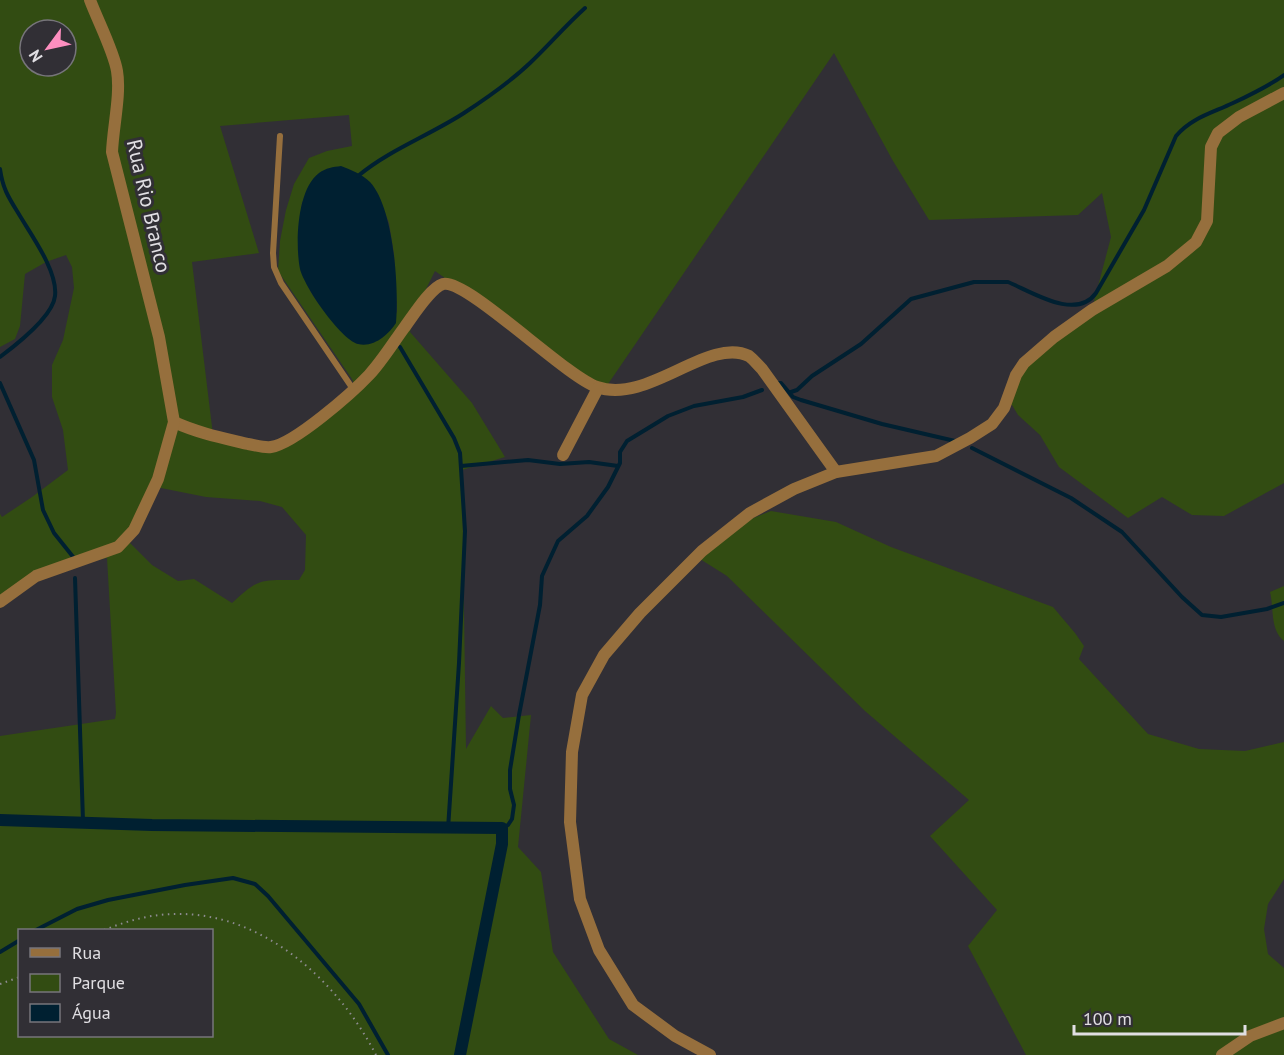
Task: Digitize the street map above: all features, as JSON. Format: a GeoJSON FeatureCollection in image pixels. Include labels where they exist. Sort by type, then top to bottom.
{"type":"FeatureCollection","features":[{"type":"Feature","properties":{"kind":"street","name":"Rua Rio Branco"},"geometry":{"type":"LineString","coordinates":[[90,0],[117,69],[118,84],[112,152],[159,337],[174,422]]}},
{"type":"Feature","properties":{"kind":"street"},"geometry":{"type":"LineString","coordinates":[[710,1055],[675,1036],[633,1005],[598,950],[580,899],[570,822],[572,752],[582,695],[604,654],[640,613],[702,551],[750,513],[794,489],[836,472],[936,456],[992,424],[1004,408],[1016,375],[1024,363],[1054,337],[1092,310],[1167,266],[1196,242],[1207,221],[1211,147],[1218,133],[1239,117],[1284,93]]}},
{"type":"Feature","properties":{"kind":"street"},"geometry":{"type":"LineString","coordinates":[[0,602],[36,576],[118,547],[134,530],[158,479],[174,422],[208,435],[270,448],[312,425],[369,375],[427,298],[441,285],[448,284],[478,299],[576,377],[598,388],[636,387],[659,381],[699,359],[729,353],[749,356],[762,369],[836,472]]}},
{"type":"Feature","properties":{"kind":"street"},"geometry":{"type":"LineString","coordinates":[[563,454],[598,388]]}},
{"type":"Feature","properties":{"kind":"street"},"geometry":{"type":"LineString","coordinates":[[1222,1055],[1250,1036],[1284,1023]]}},
{"type":"Feature","properties":{"kind":"lane"},"geometry":{"type":"LineString","coordinates":[[279,136],[274,267],[281,283],[353,389]]}},
{"type":"Feature","properties":{"kind":"path"},"geometry":{"type":"LineString","coordinates":[[107,929],[142,918],[176,914],[206,917],[250,930],[293,955],[319,977],[349,1012],[376,1055]]}},
{"type":"Feature","properties":{"kind":"path"},"geometry":{"type":"LineString","coordinates":[[0,984],[18,978]]}},
{"type":"Feature","properties":{"kind":"green space"},"geometry":{"type":"Polygon","coordinates":[[[0,0],[1284,0],[1284,483],[1224,516],[1192,515],[1162,497],[1128,518],[1059,467],[1040,435],[1018,415],[1012,405],[1005,405],[1015,367],[1092,309],[1111,237],[1102,193],[1078,215],[929,220],[893,161],[834,53],[604,390],[435,271],[416,309],[410,332],[472,403],[505,457],[462,470],[466,749],[491,706],[503,718],[531,715],[518,847],[541,872],[553,952],[609,1039],[638,1055],[0,1055],[0,736],[115,719],[116,713],[107,558],[36,572],[0,606],[0,514],[2,517],[68,470],[63,430],[52,397],[52,365],[63,340],[74,288],[72,267],[66,255],[46,262],[25,274],[20,326],[15,339],[0,347],[0,0]],[[349,115],[220,126],[259,253],[192,262],[213,435],[274,448],[357,392],[352,379],[278,271],[280,241],[286,210],[294,184],[309,158],[327,151],[352,146],[349,115]],[[377,192],[302,202],[299,235],[300,263],[309,288],[342,331],[358,344],[397,312],[394,254],[389,223],[377,192]],[[156,487],[124,537],[152,565],[178,581],[194,579],[232,603],[255,584],[268,580],[299,580],[305,570],[306,535],[282,507],[260,501],[206,497],[156,487]]]}},
{"type":"Feature","properties":{"kind":"green space"},"geometry":{"type":"Polygon","coordinates":[[[771,511],[836,522],[891,547],[1053,607],[1084,646],[1079,659],[1148,734],[1199,749],[1245,751],[1284,742],[1284,879],[1268,904],[1264,929],[1268,954],[1284,968],[1284,1055],[1026,1055],[968,946],[997,910],[930,836],[969,800],[865,711],[727,576],[700,559],[741,523],[771,511]]]}},
{"type":"Feature","properties":{"kind":"green space"},"geometry":{"type":"Polygon","coordinates":[[[1284,586],[1284,641],[1274,625],[1270,592],[1284,586]]]}},
{"type":"Feature","properties":{"kind":"water"},"geometry":{"type":"Polygon","coordinates":[[[341,166],[367,179],[378,194],[385,210],[393,249],[397,290],[396,323],[385,336],[364,345],[351,340],[333,323],[315,299],[303,277],[298,258],[299,218],[306,191],[319,173],[341,166]]]}},
{"type":"Feature","properties":{"kind":"waterway"},"geometry":{"type":"LineString","coordinates":[[358,176],[396,150],[451,121],[498,90],[530,63],[585,8]]}},
{"type":"Feature","properties":{"kind":"waterway"},"geometry":{"type":"LineString","coordinates":[[791,392],[861,344],[911,299],[974,282],[1008,282],[1054,302],[1077,304],[1087,301],[1096,293],[1144,210],[1176,136],[1195,120],[1253,94],[1284,75]]}},
{"type":"Feature","properties":{"kind":"waterway"},"geometry":{"type":"LineString","coordinates":[[0,169],[7,194],[48,265],[55,286],[53,304],[48,312],[24,338],[0,357]]}},
{"type":"Feature","properties":{"kind":"waterway"},"geometry":{"type":"LineString","coordinates":[[400,347],[454,438],[460,453],[465,531],[448,829]]}},
{"type":"Feature","properties":{"kind":"waterway"},"geometry":{"type":"LineString","coordinates":[[0,383],[34,460],[43,510],[54,533],[74,558]]}},
{"type":"Feature","properties":{"kind":"waterway"},"geometry":{"type":"LineString","coordinates":[[778,383],[781,383],[793,397],[801,400],[882,424],[955,441]]}},
{"type":"Feature","properties":{"kind":"waterway"},"geometry":{"type":"LineString","coordinates":[[502,828],[512,819],[514,805],[510,789],[510,770],[540,605],[542,576],[558,541],[587,516],[608,487],[620,463],[620,452],[627,441],[668,416],[694,406],[743,397],[762,390]]}},
{"type":"Feature","properties":{"kind":"waterway"},"geometry":{"type":"LineString","coordinates":[[972,448],[1071,498],[1122,532],[1182,597],[1202,615],[1221,617],[1267,609],[1284,603]]}},
{"type":"Feature","properties":{"kind":"waterway"},"geometry":{"type":"LineString","coordinates":[[461,466],[528,460],[560,464],[589,462],[618,466]]}},
{"type":"Feature","properties":{"kind":"waterway"},"geometry":{"type":"LineString","coordinates":[[75,578],[83,821]]}},
{"type":"Feature","properties":{"kind":"waterway"},"geometry":{"type":"LineString","coordinates":[[0,820],[152,825],[502,828],[502,844],[460,1055]]}},
{"type":"Feature","properties":{"kind":"waterway"},"geometry":{"type":"LineString","coordinates":[[38,929],[77,909],[108,900],[233,878],[255,884],[268,896],[359,1004],[388,1055]]}},
{"type":"Feature","properties":{"kind":"waterway"},"geometry":{"type":"LineString","coordinates":[[0,952],[18,941]]}}]}
